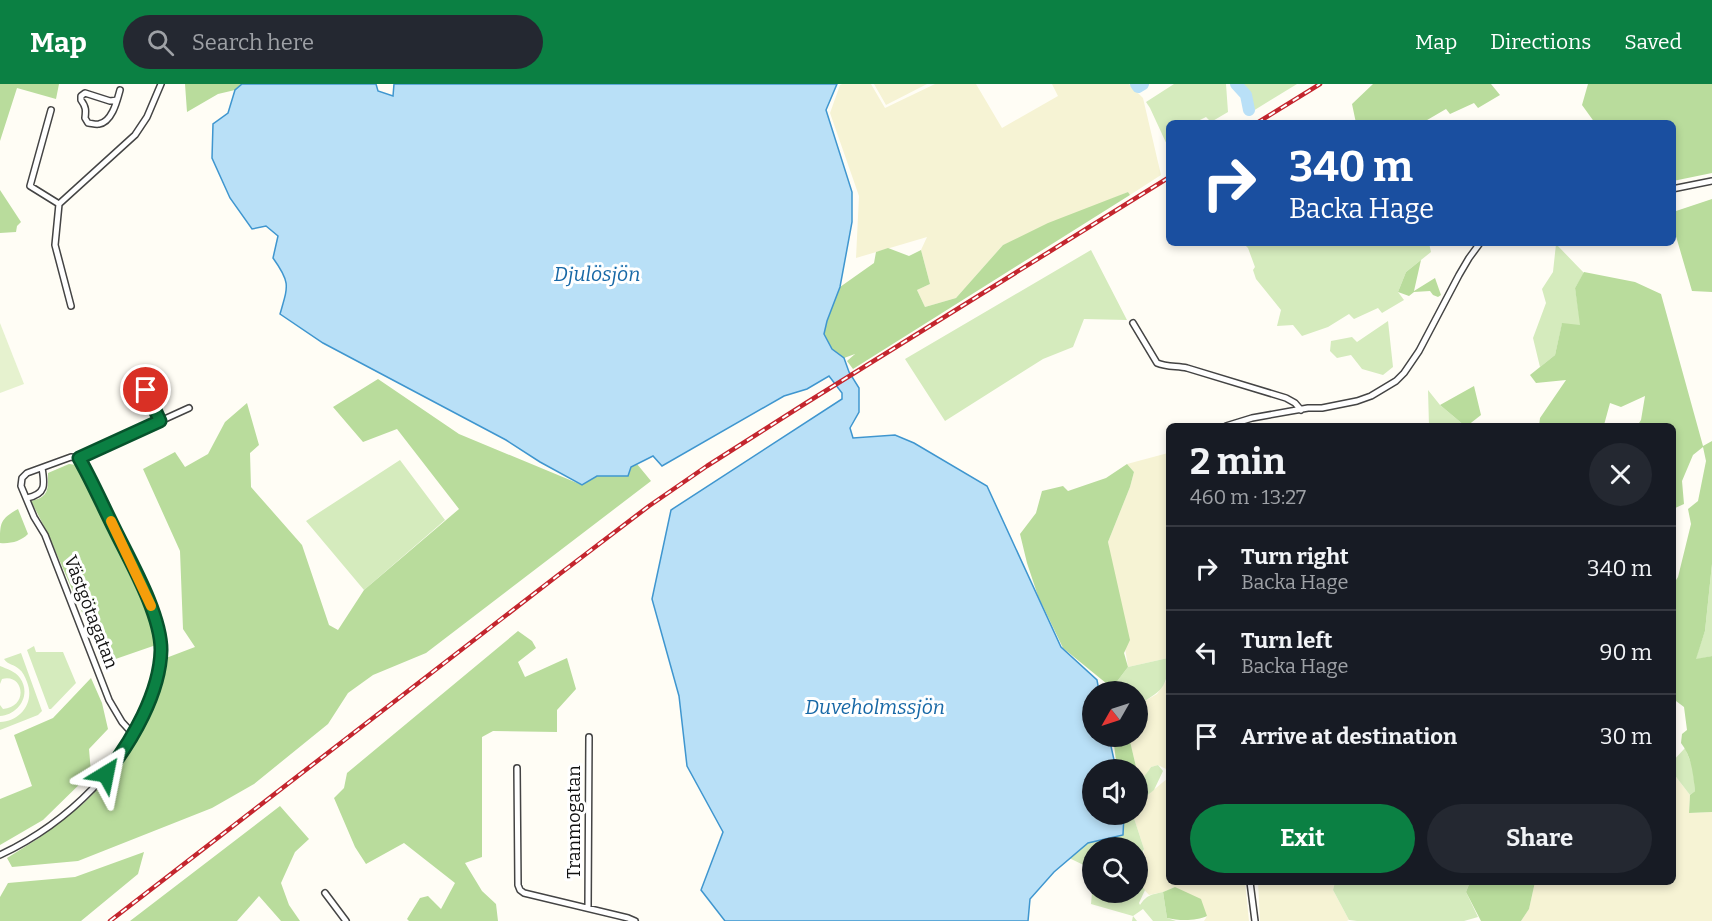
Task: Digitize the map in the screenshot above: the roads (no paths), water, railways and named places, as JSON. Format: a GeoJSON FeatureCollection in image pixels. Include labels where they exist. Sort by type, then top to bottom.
{"type":"FeatureCollection","features":[{"type":"Feature","properties":{"kind":"street"},"geometry":{"type":"LineString","coordinates":[[71,306],[55,245],[59,204],[135,135],[147,117],[161,84]]}},
{"type":"Feature","properties":{"kind":"street"},"geometry":{"type":"LineString","coordinates":[[117,100],[110,101],[85,93],[81,96],[88,123],[98,125],[105,121],[113,111],[117,100],[120,90]]}},
{"type":"Feature","properties":{"kind":"street"},"geometry":{"type":"LineString","coordinates":[[51,110],[30,186],[59,204]]}},
{"type":"Feature","properties":{"kind":"street"},"geometry":{"type":"LineString","coordinates":[[1676,188],[1712,181]]}},
{"type":"Feature","properties":{"kind":"street"},"geometry":{"type":"LineString","coordinates":[[1236,423],[1252,418],[1357,401],[1384,390],[1404,373],[1419,351],[1464,266],[1478,246]]}},
{"type":"Feature","properties":{"kind":"street"},"geometry":{"type":"LineString","coordinates":[[1133,323],[1157,363],[1187,368],[1286,398],[1296,403],[1301,410]]}},
{"type":"Feature","properties":{"kind":"street"},"geometry":{"type":"LineString","coordinates":[[146,390],[160,421]]}},
{"type":"Feature","properties":{"kind":"street","name":"Västgötagatan"},"geometry":{"type":"LineString","coordinates":[[133,734],[122,722],[109,700],[45,536],[21,486],[22,478],[27,472],[71,458],[79,458],[189,408]]}},
{"type":"Feature","properties":{"kind":"street"},"geometry":{"type":"LineString","coordinates":[[0,855],[40,833],[84,797],[106,774],[119,757],[144,714],[156,680],[161,653],[157,622],[79,458]]}},
{"type":"Feature","properties":{"kind":"street"},"geometry":{"type":"LineString","coordinates":[[27,498],[39,494],[42,490],[44,484],[42,468]]}},
{"type":"Feature","properties":{"kind":"street","name":"Tranmogatan"},"geometry":{"type":"LineString","coordinates":[[588,908],[589,737]]}},
{"type":"Feature","properties":{"kind":"street"},"geometry":{"type":"LineString","coordinates":[[517,768],[519,890],[635,921]]}},
{"type":"Feature","properties":{"kind":"street"},"geometry":{"type":"LineString","coordinates":[[1250,885],[1255,921]]}},
{"type":"Feature","properties":{"kind":"street"},"geometry":{"type":"LineString","coordinates":[[325,893],[346,921]]}},
{"type":"Feature","properties":{"kind":"water"},"geometry":{"type":"Polygon","coordinates":[[[242,84],[376,84],[378,91],[393,96],[394,84],[837,84],[826,110],[852,192],[852,222],[840,287],[824,334],[832,349],[844,358],[859,388],[859,412],[850,428],[853,438],[895,435],[914,443],[987,486],[1061,647],[1097,680],[1082,681],[1082,747],[1111,747],[1114,759],[1082,759],[1082,825],[1124,825],[1123,835],[1082,837],[1082,848],[1054,872],[1030,899],[1028,921],[725,921],[701,890],[723,832],[687,766],[679,696],[652,599],[671,510],[842,399],[842,393],[829,376],[807,389],[784,396],[662,466],[653,456],[631,467],[628,476],[597,476],[582,485],[506,440],[323,343],[280,314],[286,285],[283,273],[273,258],[278,236],[266,226],[252,229],[230,198],[212,158],[213,124],[228,113],[235,90],[242,84]]]}},
{"type":"Feature","properties":{"kind":"waterway"},"geometry":{"type":"LineString","coordinates":[[1136,84],[1138,87],[1143,84]]}},
{"type":"Feature","properties":{"kind":"waterway"},"geometry":{"type":"LineString","coordinates":[[1236,84],[1246,95],[1249,110]]}},
{"type":"Feature","properties":{"kind":"railway"},"geometry":{"type":"LineString","coordinates":[[1262,120],[1320,84]]}},
{"type":"Feature","properties":{"kind":"railway"},"geometry":{"type":"LineString","coordinates":[[110,921],[649,506],[806,403],[1166,179]]}},
{"type":"Feature","properties":{"kind":"water label","name":"Djulösjön"},"geometry":{"type":"Point","coordinates":[597,274]}},
{"type":"Feature","properties":{"kind":"water label","name":"Duveholmssjön"},"geometry":{"type":"Point","coordinates":[875,707]}}]}
